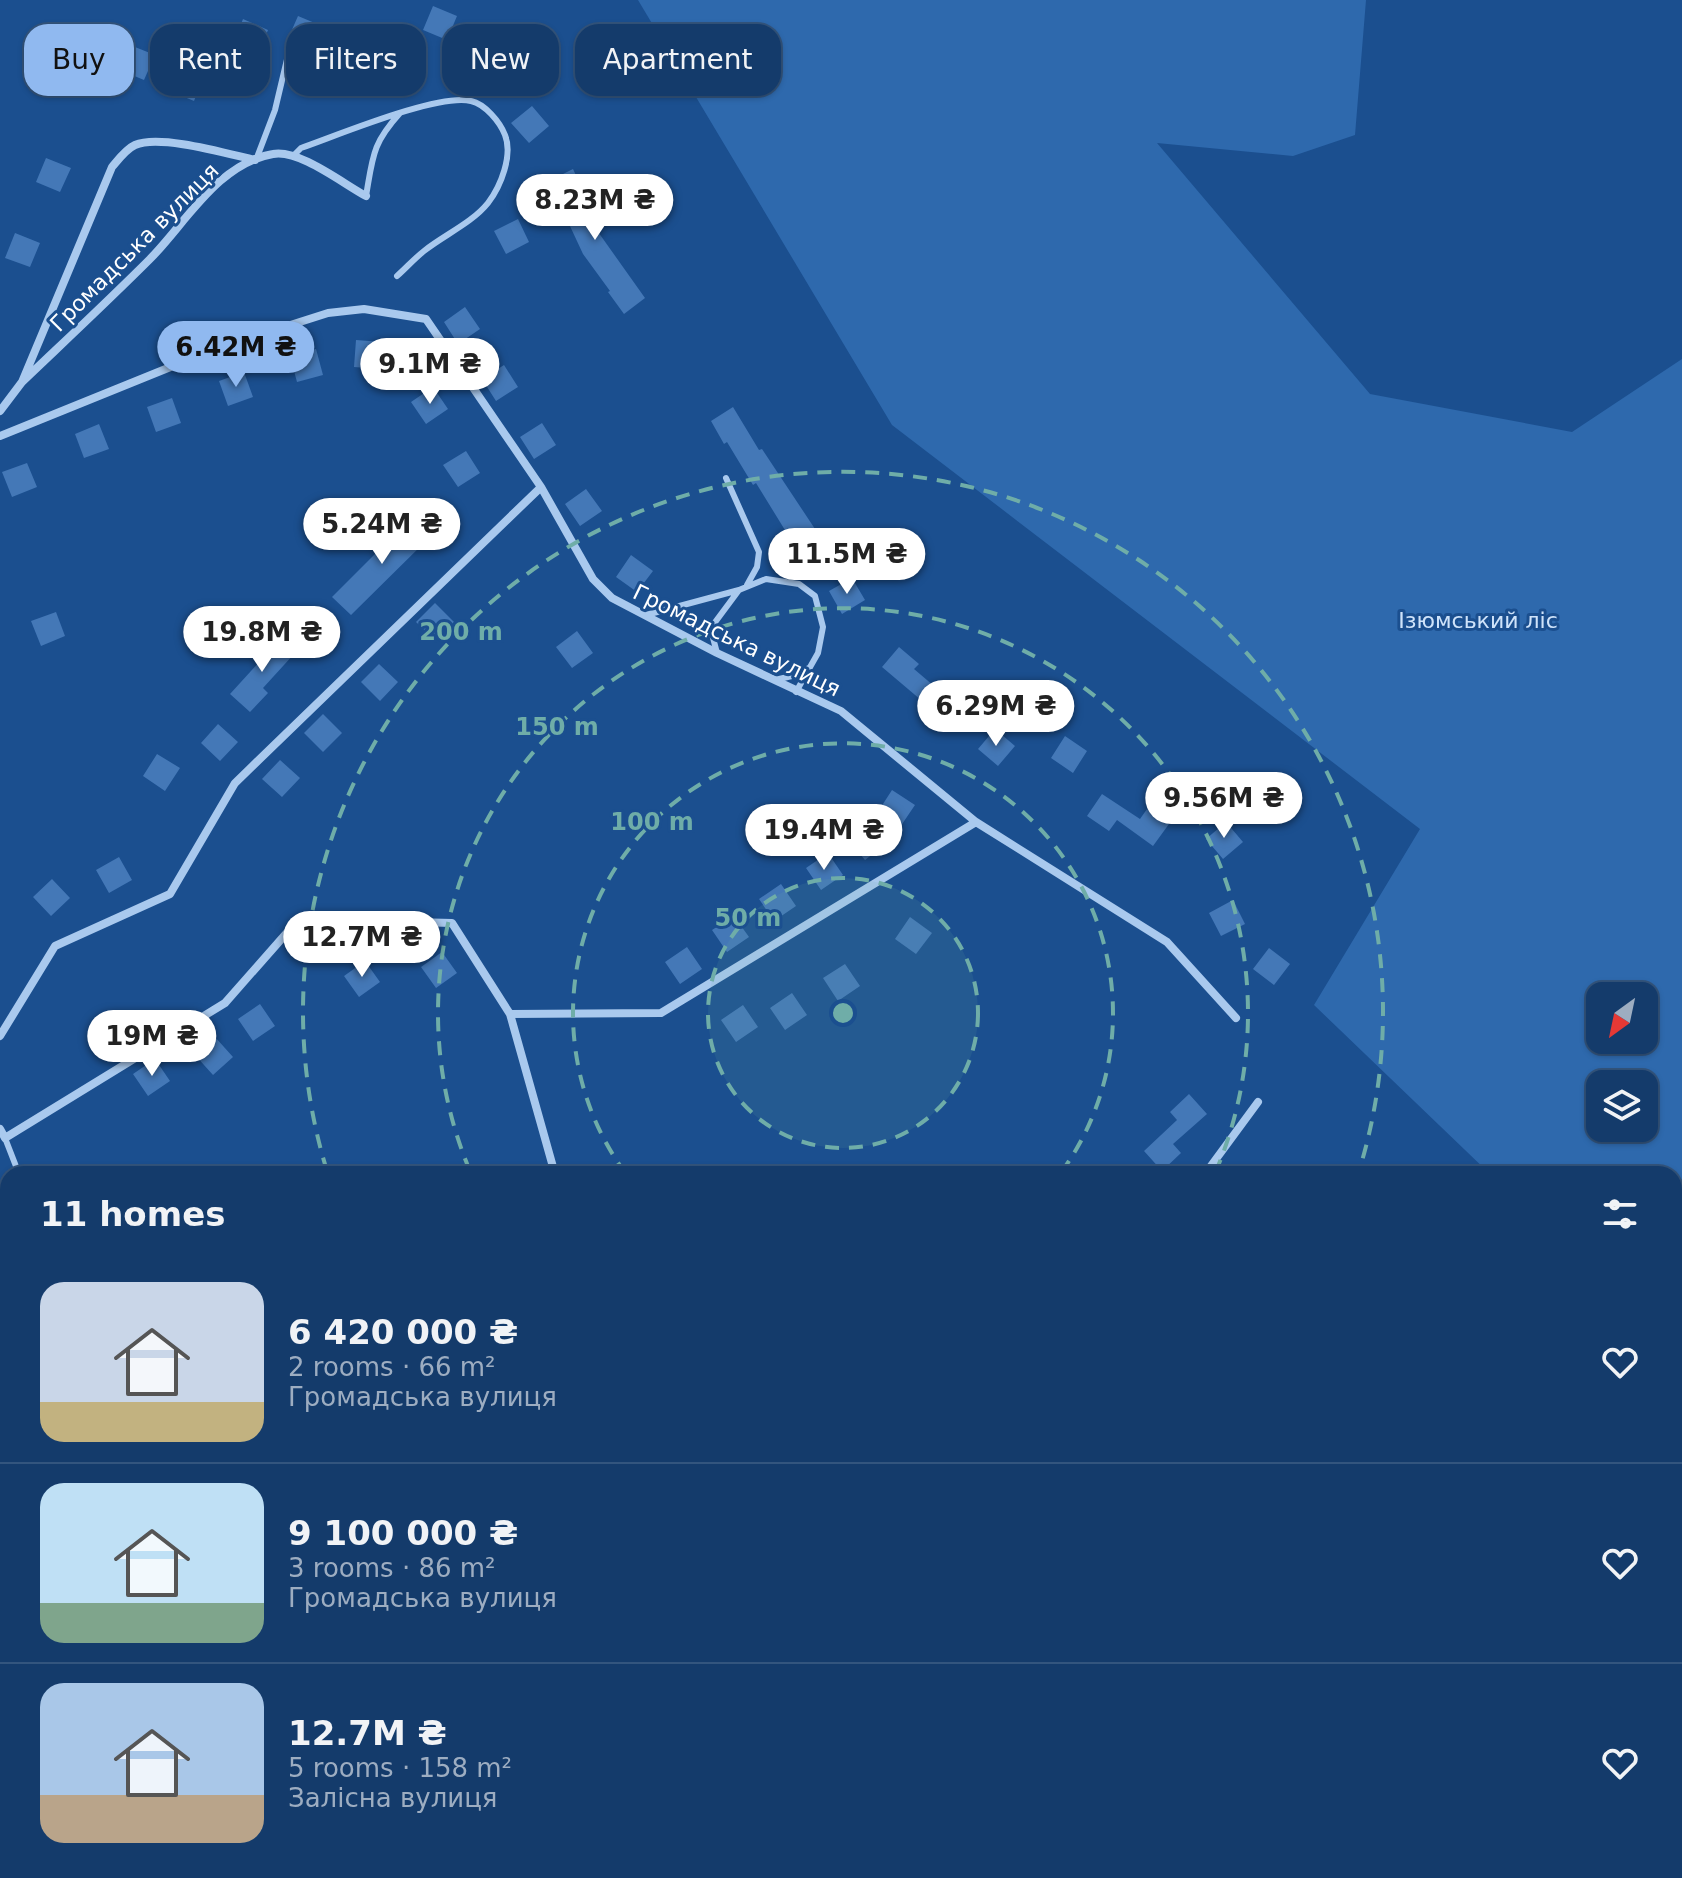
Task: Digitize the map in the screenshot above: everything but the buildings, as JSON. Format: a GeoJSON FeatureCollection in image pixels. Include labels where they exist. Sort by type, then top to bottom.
{"type":"FeatureCollection","features":[{"type":"Feature","properties":{"kind":"street"},"geometry":{"type":"LineString","coordinates":[[0,411],[22,382],[112,167],[120,158],[135,145],[158,142],[199,147],[256,160]]}},
{"type":"Feature","properties":{"kind":"street","name":"Громадська вулиця"},"geometry":{"type":"LineString","coordinates":[[22,382],[157,251],[193,207],[216,185],[256,160],[274,154],[294,155]]}},
{"type":"Feature","properties":{"kind":"street"},"geometry":{"type":"LineString","coordinates":[[294,155],[366,196]]}},
{"type":"Feature","properties":{"kind":"street","name":"Громадська вулиця"},"geometry":{"type":"LineString","coordinates":[[0,436],[215,349],[328,313],[364,309],[426,319],[541,487],[593,579],[612,598],[796,692],[841,711],[976,822],[1167,942],[1236,1018]]}},
{"type":"Feature","properties":{"kind":"street"},"geometry":{"type":"LineString","coordinates":[[0,1036],[55,946],[170,894],[235,783],[541,487]]}},
{"type":"Feature","properties":{"kind":"street"},"geometry":{"type":"LineString","coordinates":[[510,1014],[661,1013],[976,822]]}},
{"type":"Feature","properties":{"kind":"street"},"geometry":{"type":"LineString","coordinates":[[0,1129],[5,1138],[225,1003],[299,919],[452,923],[510,1014],[553,1166]]}},
{"type":"Feature","properties":{"kind":"street"},"geometry":{"type":"LineString","coordinates":[[1211,1166],[1258,1102]]}},
{"type":"Feature","properties":{"kind":"lane"},"geometry":{"type":"LineString","coordinates":[[256,160],[275,110],[286,64]]}},
{"type":"Feature","properties":{"kind":"lane"},"geometry":{"type":"LineString","coordinates":[[294,155],[301,148],[402,112],[458,101],[473,101],[489,111],[504,132],[510,151],[488,203],[423,252],[397,276]]}},
{"type":"Feature","properties":{"kind":"lane"},"geometry":{"type":"LineString","coordinates":[[366,196],[373,153],[382,133],[402,112]]}},
{"type":"Feature","properties":{"kind":"lane"},"geometry":{"type":"LineString","coordinates":[[726,478],[759,552],[757,567],[747,585]]}},
{"type":"Feature","properties":{"kind":"lane"},"geometry":{"type":"LineString","coordinates":[[643,616],[739,590],[766,579],[799,584],[815,596],[823,627],[822,640],[796,692]]}},
{"type":"Feature","properties":{"kind":"lane"},"geometry":{"type":"LineString","coordinates":[[717,653],[713,625],[739,590]]}},
{"type":"Feature","properties":{"kind":"lane"},"geometry":{"type":"LineString","coordinates":[[772,680],[796,675],[809,668]]}},
{"type":"Feature","properties":{"kind":"lane"},"geometry":{"type":"LineString","coordinates":[[809,668],[805,688],[812,699]]}},
{"type":"Feature","properties":{"kind":"lane"},"geometry":{"type":"LineString","coordinates":[[5,1138],[16,1166]]}},
{"type":"Feature","properties":{"kind":"green space","name":"Ізюмський ліс"},"geometry":{"type":"Polygon","coordinates":[[[638,0],[1366,0],[1355,135],[1293,156],[1157,143],[1370,394],[1572,432],[1682,359],[1682,1166],[1482,1166],[1314,1005],[1420,829],[892,425],[695,96],[781,96],[781,24],[652,24],[638,0]]]}}]}
